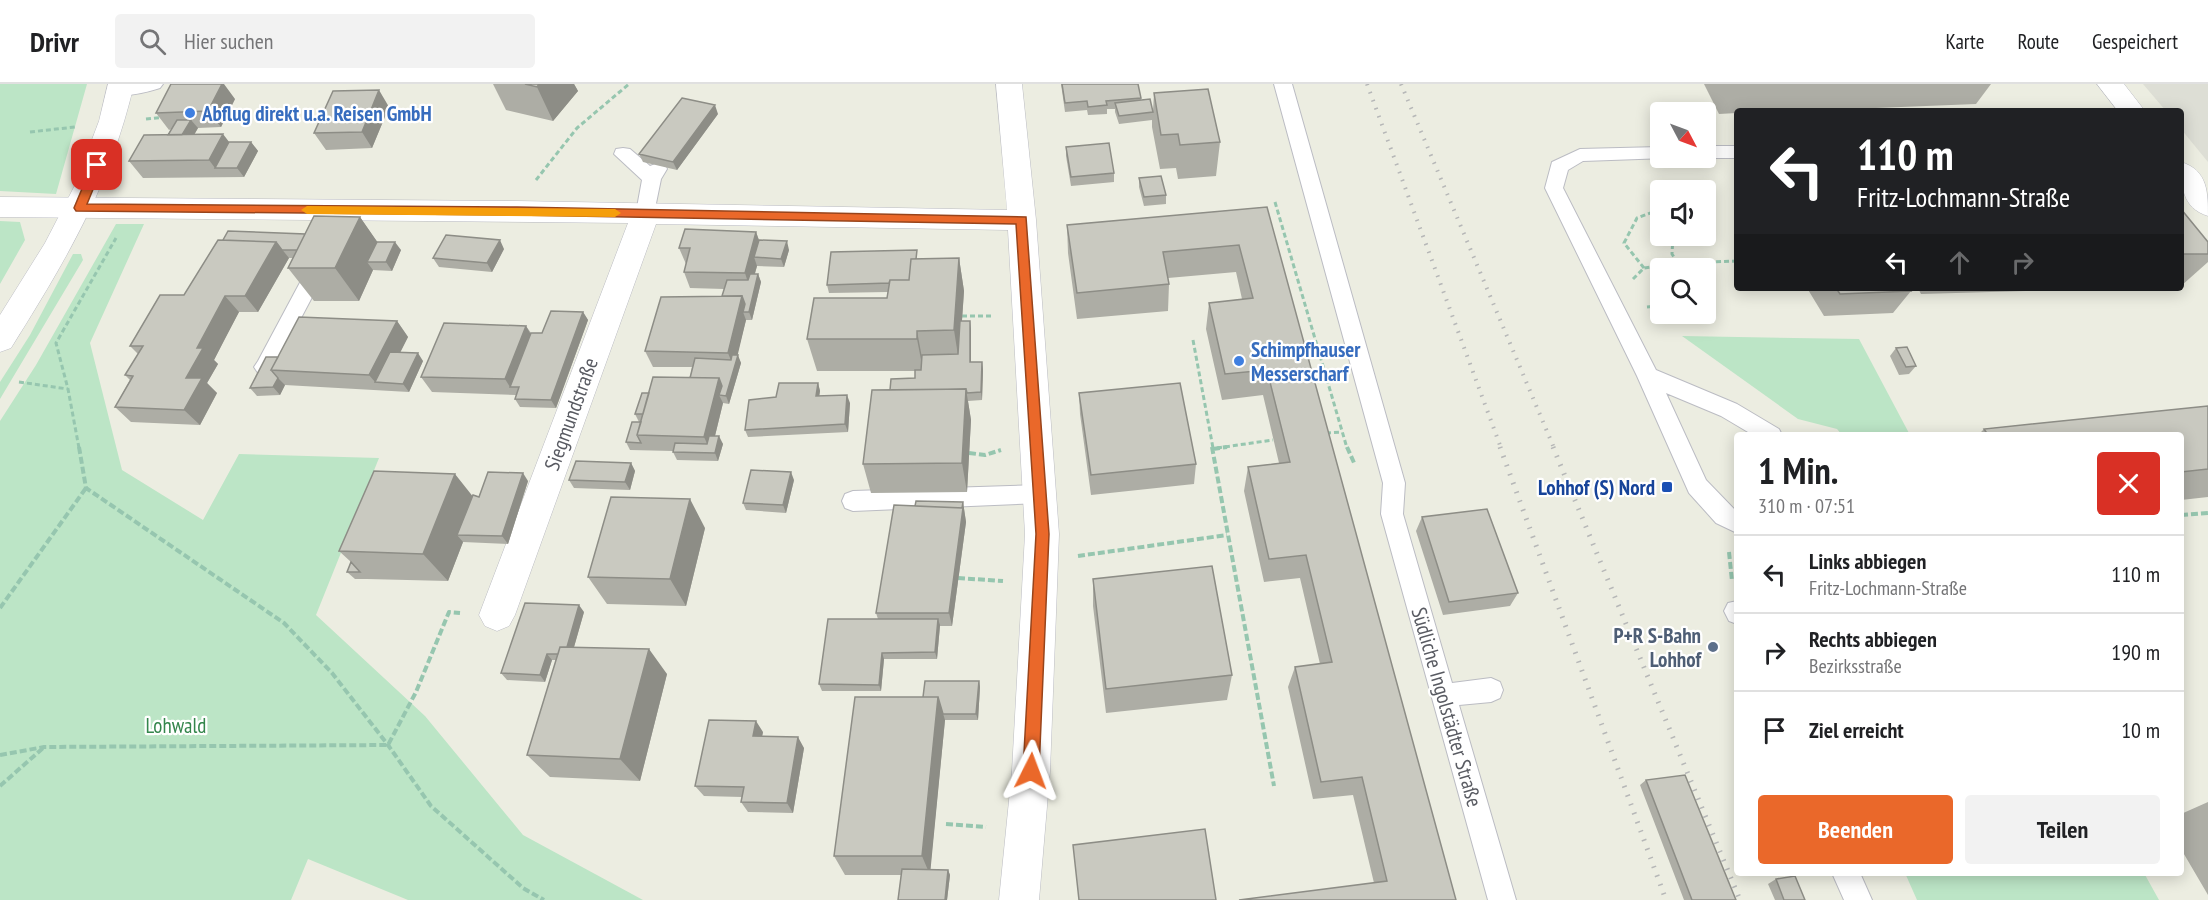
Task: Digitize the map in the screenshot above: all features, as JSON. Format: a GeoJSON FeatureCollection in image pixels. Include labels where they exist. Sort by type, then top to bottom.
{"type":"FeatureCollection","features":[{"type":"Feature","properties":{"kind":"street"},"geometry":{"type":"LineString","coordinates":[[1009,84],[1022,220],[1042,534],[1031,771],[1019,900]]}},
{"type":"Feature","properties":{"kind":"street"},"geometry":{"type":"LineString","coordinates":[[2110,84],[2130,108]]}},
{"type":"Feature","properties":{"kind":"street"},"geometry":{"type":"LineString","coordinates":[[0,340],[62,242],[80,208],[106,143],[120,87]]}},
{"type":"Feature","properties":{"kind":"street"},"geometry":{"type":"LineString","coordinates":[[2184,176],[2208,206]]}},
{"type":"Feature","properties":{"kind":"street"},"geometry":{"type":"LineString","coordinates":[[0,207],[133,209],[344,218],[511,211],[1022,220]]}},
{"type":"Feature","properties":{"kind":"street","name":"Siegmundstraße"},"geometry":{"type":"LineString","coordinates":[[497,615],[646,213]]}},
{"type":"Feature","properties":{"kind":"lane"},"geometry":{"type":"LineString","coordinates":[[120,87],[154,84]]}},
{"type":"Feature","properties":{"kind":"lane","name":"Südliche Ingolstädter Straße"},"geometry":{"type":"LineString","coordinates":[[1283,84],[1395,483],[1392,514],[1502,900]]}},
{"type":"Feature","properties":{"kind":"lane"},"geometry":{"type":"LineString","coordinates":[[1650,153],[1580,155],[1559,167],[1554,188],[1648,376],[1697,486],[1731,520]]}},
{"type":"Feature","properties":{"kind":"lane"},"geometry":{"type":"LineString","coordinates":[[1716,156],[1734,153]]}},
{"type":"Feature","properties":{"kind":"lane"},"geometry":{"type":"LineString","coordinates":[[623,154],[655,174],[646,213]]}},
{"type":"Feature","properties":{"kind":"lane"},"geometry":{"type":"LineString","coordinates":[[265,367],[328,249]]}},
{"type":"Feature","properties":{"kind":"lane"},"geometry":{"type":"LineString","coordinates":[[1648,376],[1729,410],[1766,432]]}},
{"type":"Feature","properties":{"kind":"lane"},"geometry":{"type":"LineString","coordinates":[[853,501],[1040,494]]}},
{"type":"Feature","properties":{"kind":"lane"},"geometry":{"type":"LineString","coordinates":[[1444,695],[1491,690]]}},
{"type":"Feature","properties":{"kind":"lane"},"geometry":{"type":"LineString","coordinates":[[1847,876],[1858,900]]}},
{"type":"Feature","properties":{"kind":"path"},"geometry":{"type":"LineString","coordinates":[[511,211],[577,128],[629,84]]}},
{"type":"Feature","properties":{"kind":"path"},"geometry":{"type":"LineString","coordinates":[[145,119],[166,117]]}},
{"type":"Feature","properties":{"kind":"path"},"geometry":{"type":"LineString","coordinates":[[30,132],[75,127]]}},
{"type":"Feature","properties":{"kind":"path"},"geometry":{"type":"LineString","coordinates":[[1275,202],[1342,432],[1351,460],[1358,469]]}},
{"type":"Feature","properties":{"kind":"path"},"geometry":{"type":"LineString","coordinates":[[0,608],[86,488],[68,389],[56,343],[133,209]]}},
{"type":"Feature","properties":{"kind":"path"},"geometry":{"type":"LineString","coordinates":[[1650,213],[1637,218],[1624,243],[1644,268],[1650,267]]}},
{"type":"Feature","properties":{"kind":"path"},"geometry":{"type":"LineString","coordinates":[[1716,262],[1734,261]]}},
{"type":"Feature","properties":{"kind":"path"},"geometry":{"type":"LineString","coordinates":[[962,316],[969,316]]}},
{"type":"Feature","properties":{"kind":"path"},"geometry":{"type":"LineString","coordinates":[[1193,340],[1274,786]]}},
{"type":"Feature","properties":{"kind":"path"},"geometry":{"type":"LineString","coordinates":[[19,382],[68,389]]}},
{"type":"Feature","properties":{"kind":"path"},"geometry":{"type":"LineString","coordinates":[[1316,434],[1342,432]]}},
{"type":"Feature","properties":{"kind":"path"},"geometry":{"type":"LineString","coordinates":[[1213,449],[1273,440]]}},
{"type":"Feature","properties":{"kind":"path"},"geometry":{"type":"LineString","coordinates":[[969,453],[985,455],[1004,450]]}},
{"type":"Feature","properties":{"kind":"path"},"geometry":{"type":"LineString","coordinates":[[86,488],[284,623],[332,673],[388,745],[431,806],[523,888],[544,900]]}},
{"type":"Feature","properties":{"kind":"path"},"geometry":{"type":"LineString","coordinates":[[2184,515],[2208,513]]}},
{"type":"Feature","properties":{"kind":"path"},"geometry":{"type":"LineString","coordinates":[[1731,520],[1734,566]]}},
{"type":"Feature","properties":{"kind":"path"},"geometry":{"type":"LineString","coordinates":[[1041,562],[1227,535]]}},
{"type":"Feature","properties":{"kind":"path"},"geometry":{"type":"LineString","coordinates":[[958,578],[967,579]]}},
{"type":"Feature","properties":{"kind":"path"},"geometry":{"type":"LineString","coordinates":[[388,745],[416,692],[449,612],[497,615]]}},
{"type":"Feature","properties":{"kind":"path"},"geometry":{"type":"LineString","coordinates":[[0,755],[44,747],[388,745]]}},
{"type":"Feature","properties":{"kind":"path"},"geometry":{"type":"LineString","coordinates":[[0,786],[44,747]]}},
{"type":"Feature","properties":{"kind":"shaded area"},"geometry":{"type":"Polygon","coordinates":[[[2143,84],[2208,84],[2208,162],[2184,133],[2184,108],[2163,108],[2143,84]]]}},
{"type":"Feature","properties":{"kind":"green space"},"geometry":{"type":"Polygon","coordinates":[[[0,84],[87,84],[56,194],[0,191],[0,84]]]}},
{"type":"Feature","properties":{"kind":"green space"},"geometry":{"type":"Polygon","coordinates":[[[0,221],[20,222],[25,240],[0,284],[0,221]]]}},
{"type":"Feature","properties":{"kind":"green space","name":"Lohwald"},"geometry":{"type":"Polygon","coordinates":[[[116,224],[144,224],[90,343],[122,470],[203,520],[239,454],[379,458],[316,615],[425,716],[523,835],[643,900],[408,900],[308,859],[291,900],[0,900],[0,421],[36,365],[116,224]]]}},
{"type":"Feature","properties":{"kind":"green space"},"geometry":{"type":"Polygon","coordinates":[[[73,254],[81,254],[83,260],[0,399],[0,382],[30,335],[73,254]]]}},
{"type":"Feature","properties":{"kind":"green space"},"geometry":{"type":"Polygon","coordinates":[[[1682,336],[1859,339],[1908,432],[1840,432],[1837,429],[1798,419],[1682,336]]]}},
{"type":"Feature","properties":{"kind":"green space"},"geometry":{"type":"Polygon","coordinates":[[[1906,876],[2146,876],[2159,900],[1917,900],[1906,876]]]}},
{"type":"Feature","properties":{"kind":"building"},"geometry":{"type":"Polygon","coordinates":[[[171,84],[222,84],[208,111],[156,113],[171,84]]]}},
{"type":"Feature","properties":{"kind":"building"},"geometry":{"type":"Polygon","coordinates":[[[1062,84],[1138,84],[1141,98],[1106,101],[1107,105],[1088,107],[1087,101],[1065,103],[1062,84]]]}},
{"type":"Feature","properties":{"kind":"building"},"geometry":{"type":"Polygon","coordinates":[[[1208,89],[1220,142],[1180,145],[1178,134],[1161,135],[1154,93],[1208,89]]]}},
{"type":"Feature","properties":{"kind":"building"},"geometry":{"type":"Polygon","coordinates":[[[379,90],[362,132],[314,133],[333,91],[379,90]]]}},
{"type":"Feature","properties":{"kind":"building"},"geometry":{"type":"Polygon","coordinates":[[[682,98],[715,105],[673,162],[639,154],[682,98]]]}},
{"type":"Feature","properties":{"kind":"building"},"geometry":{"type":"Polygon","coordinates":[[[1150,99],[1153,112],[1119,116],[1115,103],[1150,99]]]}},
{"type":"Feature","properties":{"kind":"building"},"geometry":{"type":"Polygon","coordinates":[[[177,120],[191,120],[182,135],[168,135],[177,120]]]}},
{"type":"Feature","properties":{"kind":"building"},"geometry":{"type":"Polygon","coordinates":[[[223,134],[209,160],[129,161],[144,135],[223,134]]]}},
{"type":"Feature","properties":{"kind":"building"},"geometry":{"type":"Polygon","coordinates":[[[229,142],[251,142],[237,168],[215,168],[229,142]]]}},
{"type":"Feature","properties":{"kind":"building"},"geometry":{"type":"Polygon","coordinates":[[[1109,143],[1114,173],[1071,177],[1066,147],[1109,143]]]}},
{"type":"Feature","properties":{"kind":"building"},"geometry":{"type":"Polygon","coordinates":[[[1161,176],[1166,195],[1144,197],[1139,178],[1161,176]]]}},
{"type":"Feature","properties":{"kind":"building"},"geometry":{"type":"Polygon","coordinates":[[[1267,207],[1456,900],[1239,900],[1387,881],[1362,777],[1321,782],[1295,667],[1332,662],[1306,555],[1269,559],[1248,467],[1290,462],[1267,370],[1225,374],[1209,303],[1253,298],[1239,245],[1163,252],[1169,284],[1077,293],[1067,225],[1267,207]]]}},
{"type":"Feature","properties":{"kind":"building"},"geometry":{"type":"Polygon","coordinates":[[[2184,213],[2208,242],[2208,254],[2184,254],[2184,213]]]}},
{"type":"Feature","properties":{"kind":"building"},"geometry":{"type":"Polygon","coordinates":[[[314,216],[360,217],[335,268],[288,268],[314,216]]]}},
{"type":"Feature","properties":{"kind":"building"},"geometry":{"type":"Polygon","coordinates":[[[685,229],[756,232],[745,273],[684,272],[690,248],[679,248],[685,229]]]}},
{"type":"Feature","properties":{"kind":"building"},"geometry":{"type":"Polygon","coordinates":[[[228,231],[305,234],[297,250],[282,250],[276,242],[223,240],[228,231]]]}},
{"type":"Feature","properties":{"kind":"building"},"geometry":{"type":"Polygon","coordinates":[[[446,235],[500,240],[487,263],[433,258],[446,235]]]}},
{"type":"Feature","properties":{"kind":"building"},"geometry":{"type":"Polygon","coordinates":[[[218,240],[276,242],[245,296],[225,296],[197,348],[203,348],[186,378],[202,378],[184,410],[115,407],[133,376],[125,375],[143,346],[130,346],[160,295],[184,295],[218,240]]]}},
{"type":"Feature","properties":{"kind":"building"},"geometry":{"type":"Polygon","coordinates":[[[759,240],[787,241],[781,259],[754,257],[759,240]]]}},
{"type":"Feature","properties":{"kind":"building"},"geometry":{"type":"Polygon","coordinates":[[[377,242],[395,242],[386,262],[367,262],[377,242]]]}},
{"type":"Feature","properties":{"kind":"building"},"geometry":{"type":"Polygon","coordinates":[[[917,250],[916,259],[911,259],[909,280],[827,285],[831,252],[917,250]]]}},
{"type":"Feature","properties":{"kind":"building"},"geometry":{"type":"Polygon","coordinates":[[[959,258],[954,330],[917,331],[917,339],[807,339],[814,298],[887,298],[890,280],[909,280],[911,259],[959,258]]]}},
{"type":"Feature","properties":{"kind":"building"},"geometry":{"type":"Polygon","coordinates":[[[750,274],[758,274],[749,312],[743,312],[745,304],[742,296],[722,296],[727,280],[748,280],[750,274]]]}},
{"type":"Feature","properties":{"kind":"building"},"geometry":{"type":"Polygon","coordinates":[[[1838,291],[1911,291],[1840,294],[1838,291]]]}},
{"type":"Feature","properties":{"kind":"building"},"geometry":{"type":"Polygon","coordinates":[[[742,296],[728,353],[645,351],[661,297],[742,296]]]}},
{"type":"Feature","properties":{"kind":"building"},"geometry":{"type":"Polygon","coordinates":[[[551,311],[583,312],[551,400],[515,399],[519,387],[510,387],[531,333],[542,333],[551,311]]]}},
{"type":"Feature","properties":{"kind":"building"},"geometry":{"type":"Polygon","coordinates":[[[299,317],[397,321],[369,375],[271,370],[299,317]]]}},
{"type":"Feature","properties":{"kind":"building"},"geometry":{"type":"Polygon","coordinates":[[[960,321],[970,321],[970,362],[982,362],[981,392],[967,393],[966,389],[890,390],[891,379],[915,378],[915,370],[921,370],[922,355],[958,354],[960,321]]]}},
{"type":"Feature","properties":{"kind":"building"},"geometry":{"type":"Polygon","coordinates":[[[444,323],[526,326],[505,379],[421,377],[444,323]]]}},
{"type":"Feature","properties":{"kind":"building"},"geometry":{"type":"Polygon","coordinates":[[[1907,347],[1916,366],[1906,367],[1896,348],[1907,347]]]}},
{"type":"Feature","properties":{"kind":"building"},"geometry":{"type":"Polygon","coordinates":[[[390,352],[418,353],[403,384],[375,382],[390,352]]]}},
{"type":"Feature","properties":{"kind":"building"},"geometry":{"type":"Polygon","coordinates":[[[732,355],[738,355],[726,396],[719,395],[722,386],[719,378],[690,378],[695,358],[731,360],[732,355]]]}},
{"type":"Feature","properties":{"kind":"building"},"geometry":{"type":"Polygon","coordinates":[[[266,357],[278,357],[271,370],[278,378],[273,387],[250,388],[266,357]]]}},
{"type":"Feature","properties":{"kind":"building"},"geometry":{"type":"Polygon","coordinates":[[[653,377],[719,378],[704,437],[637,435],[653,377]]]}},
{"type":"Feature","properties":{"kind":"building"},"geometry":{"type":"Polygon","coordinates":[[[779,383],[818,383],[816,396],[847,395],[845,424],[745,430],[749,400],[776,397],[779,383]]]}},
{"type":"Feature","properties":{"kind":"building"},"geometry":{"type":"Polygon","coordinates":[[[1180,383],[1196,464],[1091,475],[1079,393],[1180,383]]]}},
{"type":"Feature","properties":{"kind":"building"},"geometry":{"type":"Polygon","coordinates":[[[966,389],[962,463],[863,464],[872,390],[966,389]]]}},
{"type":"Feature","properties":{"kind":"building"},"geometry":{"type":"Polygon","coordinates":[[[642,393],[649,393],[643,414],[635,414],[642,393]]]}},
{"type":"Feature","properties":{"kind":"building"},"geometry":{"type":"Polygon","coordinates":[[[2208,406],[2208,469],[2184,472],[2184,432],[1986,432],[1984,429],[2208,406]]]}},
{"type":"Feature","properties":{"kind":"building"},"geometry":{"type":"Polygon","coordinates":[[[632,422],[641,422],[637,435],[641,443],[626,442],[632,422]]]}},
{"type":"Feature","properties":{"kind":"building"},"geometry":{"type":"Polygon","coordinates":[[[709,436],[719,436],[715,453],[673,452],[675,443],[707,444],[709,436]]]}},
{"type":"Feature","properties":{"kind":"building"},"geometry":{"type":"Polygon","coordinates":[[[576,461],[631,463],[625,482],[569,480],[576,461]]]}},
{"type":"Feature","properties":{"kind":"building"},"geometry":{"type":"Polygon","coordinates":[[[751,470],[791,472],[783,505],[743,503],[751,470]]]}},
{"type":"Feature","properties":{"kind":"building"},"geometry":{"type":"Polygon","coordinates":[[[374,471],[455,474],[423,554],[339,551],[374,471]]]}},
{"type":"Feature","properties":{"kind":"building"},"geometry":{"type":"Polygon","coordinates":[[[488,472],[523,473],[502,536],[457,535],[473,495],[479,497],[488,472]]]}},
{"type":"Feature","properties":{"kind":"building"},"geometry":{"type":"Polygon","coordinates":[[[611,497],[690,499],[670,579],[588,577],[611,497]]]}},
{"type":"Feature","properties":{"kind":"building"},"geometry":{"type":"Polygon","coordinates":[[[916,501],[963,502],[962,508],[915,506],[916,501]]]}},
{"type":"Feature","properties":{"kind":"building"},"geometry":{"type":"Polygon","coordinates":[[[894,505],[963,508],[949,613],[876,613],[894,505]]]}},
{"type":"Feature","properties":{"kind":"building"},"geometry":{"type":"Polygon","coordinates":[[[1487,509],[1518,593],[1449,602],[1422,517],[1487,509]]]}},
{"type":"Feature","properties":{"kind":"building"},"geometry":{"type":"Polygon","coordinates":[[[351,562],[360,572],[347,572],[351,562]]]}},
{"type":"Feature","properties":{"kind":"building"},"geometry":{"type":"Polygon","coordinates":[[[1212,566],[1232,675],[1106,689],[1093,579],[1212,566]]]}},
{"type":"Feature","properties":{"kind":"building"},"geometry":{"type":"Polygon","coordinates":[[[525,603],[579,605],[567,647],[560,647],[558,654],[547,654],[540,675],[501,673],[525,603]]]}},
{"type":"Feature","properties":{"kind":"building"},"geometry":{"type":"Polygon","coordinates":[[[828,619],[938,619],[935,652],[882,653],[879,685],[819,684],[828,619]]]}},
{"type":"Feature","properties":{"kind":"building"},"geometry":{"type":"Polygon","coordinates":[[[560,647],[649,649],[620,759],[527,755],[560,647]]]}},
{"type":"Feature","properties":{"kind":"building"},"geometry":{"type":"Polygon","coordinates":[[[925,681],[979,681],[976,714],[943,714],[938,697],[923,697],[925,681]]]}},
{"type":"Feature","properties":{"kind":"building"},"geometry":{"type":"Polygon","coordinates":[[[855,697],[938,697],[922,856],[834,856],[855,697]]]}},
{"type":"Feature","properties":{"kind":"building"},"geometry":{"type":"Polygon","coordinates":[[[709,720],[756,721],[753,736],[798,737],[787,803],[741,802],[744,787],[695,786],[709,720]]]}},
{"type":"Feature","properties":{"kind":"building"},"geometry":{"type":"Polygon","coordinates":[[[1685,775],[1736,900],[1692,900],[1646,780],[1685,775]]]}},
{"type":"Feature","properties":{"kind":"building"},"geometry":{"type":"Polygon","coordinates":[[[1205,829],[1216,900],[1079,900],[1073,845],[1205,829]]]}},
{"type":"Feature","properties":{"kind":"building"},"geometry":{"type":"Polygon","coordinates":[[[902,869],[948,870],[945,900],[898,900],[902,869]]]}},
{"type":"Feature","properties":{"kind":"building"},"geometry":{"type":"Polygon","coordinates":[[[1795,876],[1805,900],[1784,900],[1776,879],[1795,876]]]}},
{"type":"Feature","properties":{"kind":"railway"},"geometry":{"type":"LineString","coordinates":[[1367,84],[1501,448]]}},
{"type":"Feature","properties":{"kind":"railway"},"geometry":{"type":"LineString","coordinates":[[1401,84],[1554,448]]}},
{"type":"Feature","properties":{"kind":"railway"},"geometry":{"type":"LineString","coordinates":[[1500,447],[1666,900]]}},
{"type":"Feature","properties":{"kind":"railway"},"geometry":{"type":"LineString","coordinates":[[1553,447],[1740,900]]}},
{"type":"Feature","properties":{"kind":"slow traffic"},"geometry":{"type":"LineString","coordinates":[[307,210],[615,213]]}},
{"type":"Feature","properties":{"kind":"place","name":"Abflug direkt u.a. Reisen GmbH"},"geometry":{"type":"Point","coordinates":[190,113]}},
{"type":"Feature","properties":{"kind":"place","name":"Schimpfhauser Messerscharf"},"geometry":{"type":"Point","coordinates":[1239,361]}},
{"type":"Feature","properties":{"kind":"place","name":"Lohhof (S) Nord"},"geometry":{"type":"Point","coordinates":[1667,487]}},
{"type":"Feature","properties":{"kind":"place","name":"P+R S-Bahn Lohhof"},"geometry":{"type":"Point","coordinates":[1713,647]}},
{"type":"Feature","properties":{"kind":"route"},"geometry":{"type":"LineString","coordinates":[[97,165],[80,208],[517,211],[1022,220],[1042,534],[1031,771]]}}]}
